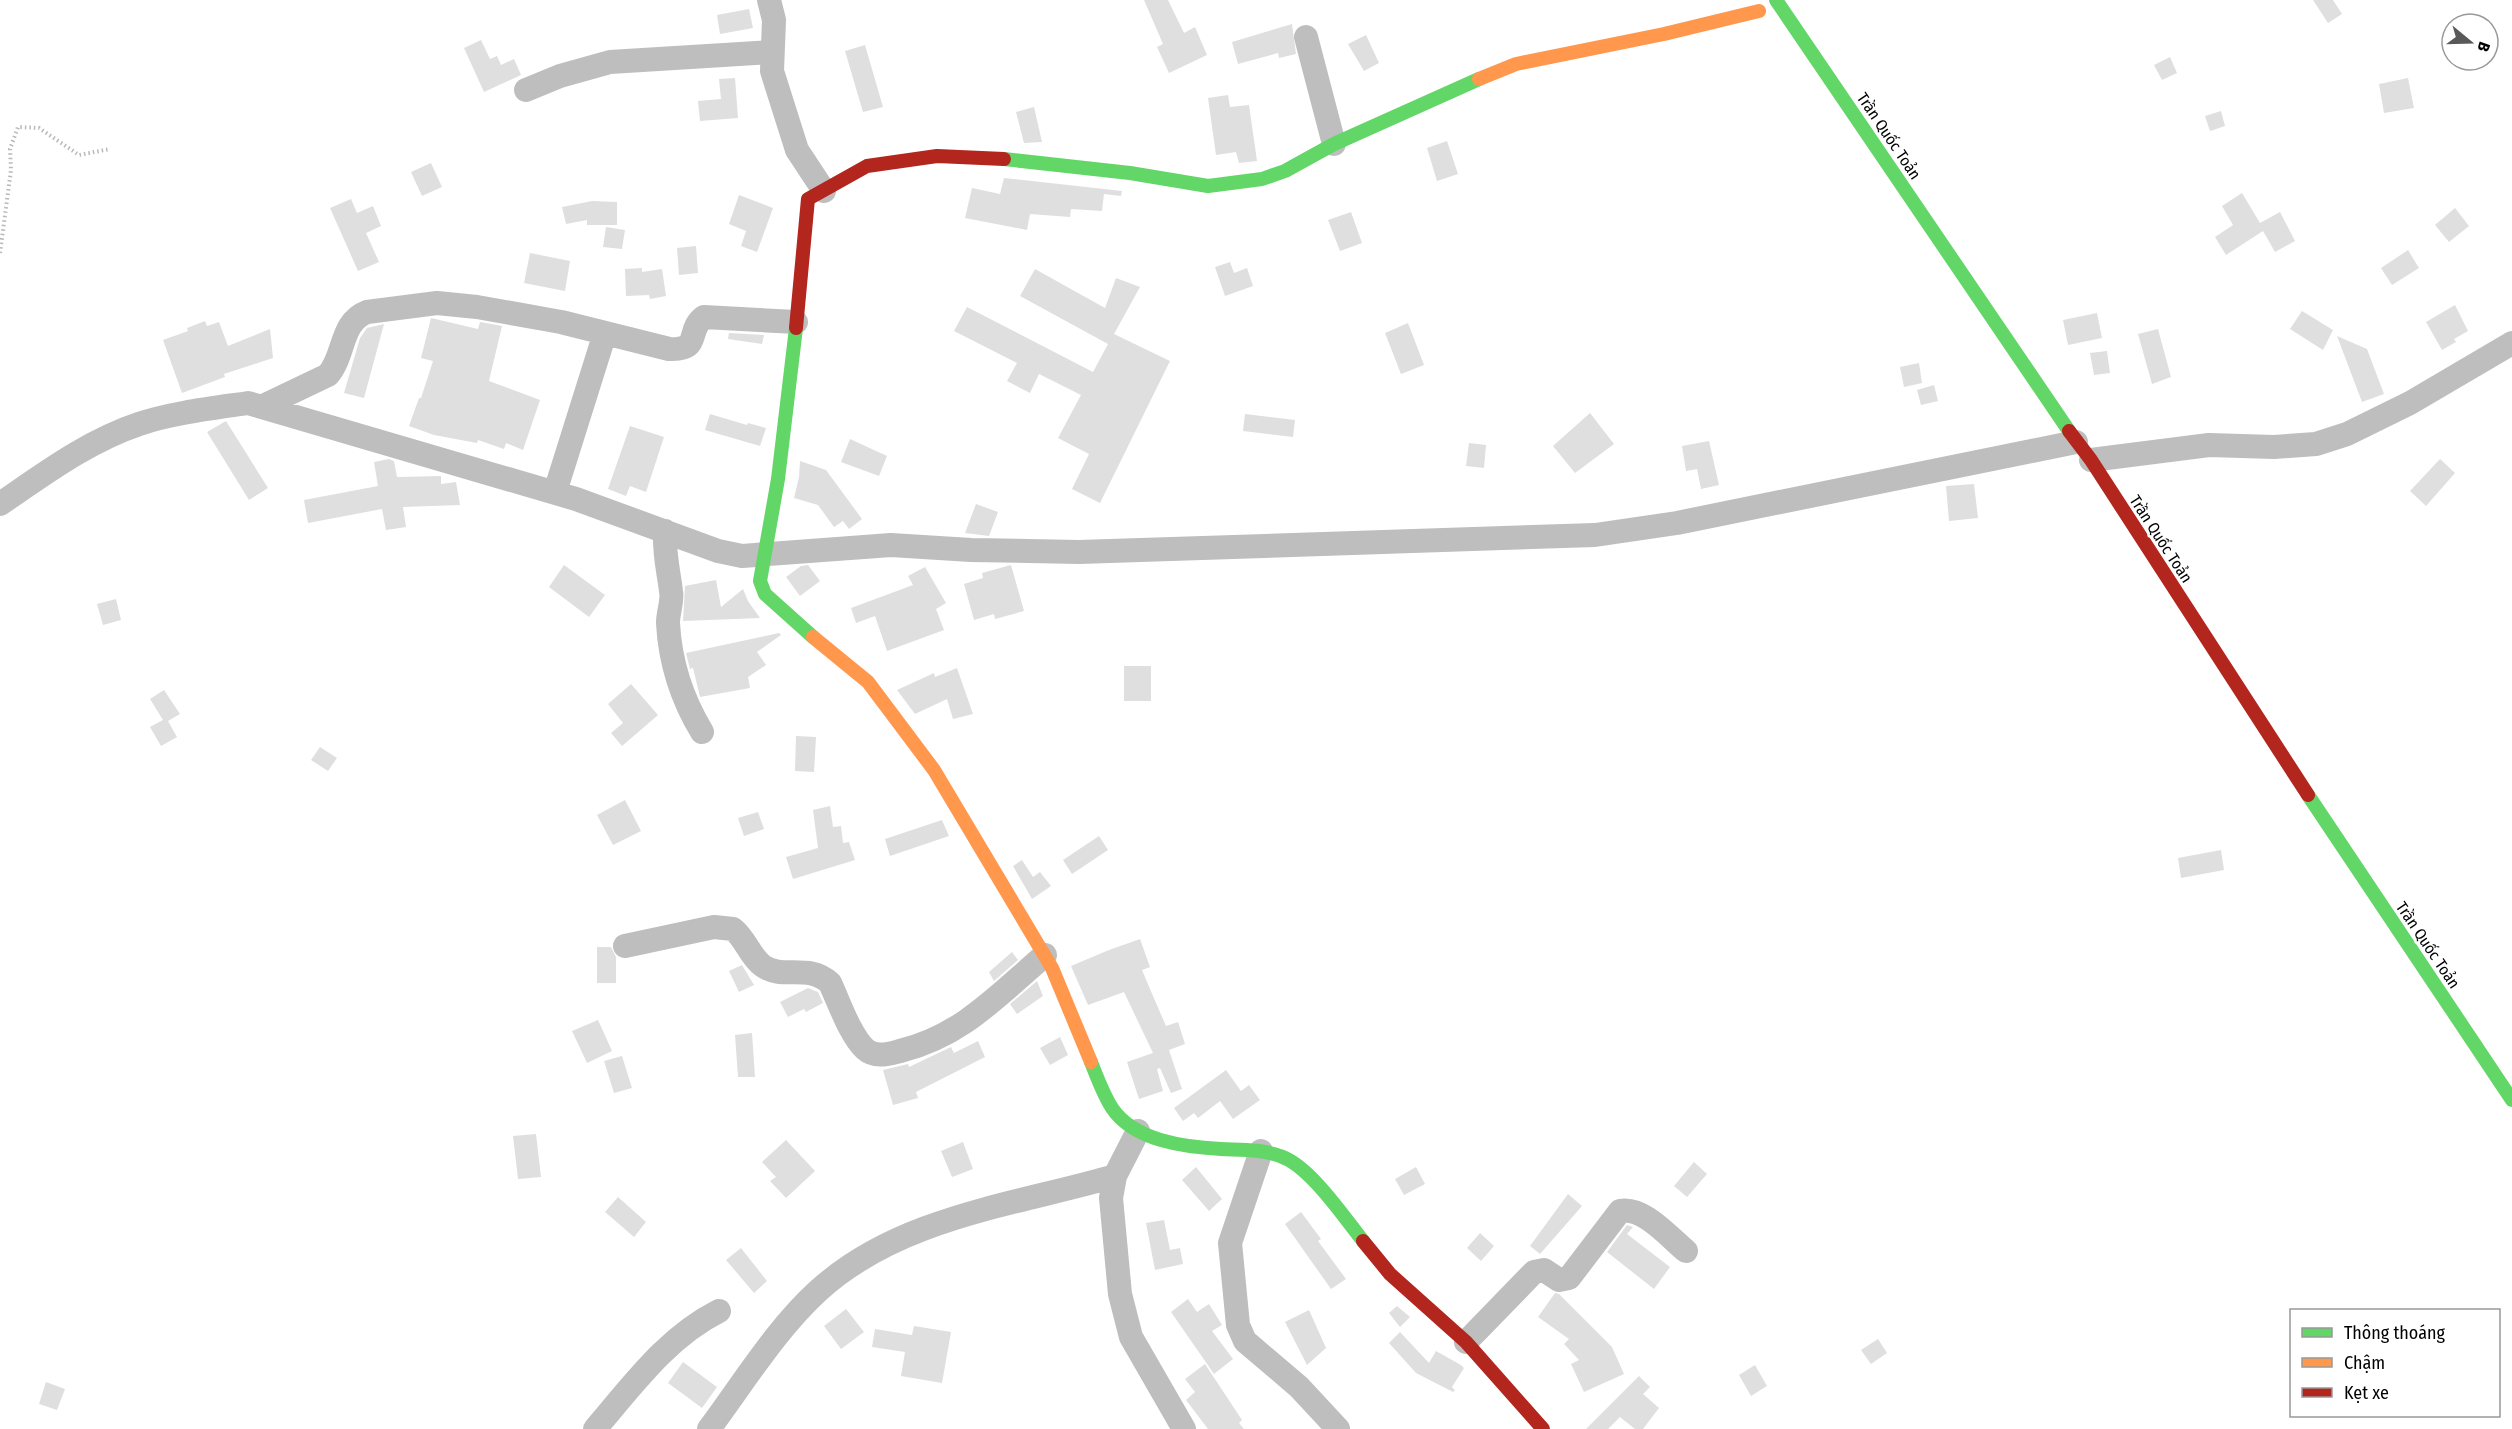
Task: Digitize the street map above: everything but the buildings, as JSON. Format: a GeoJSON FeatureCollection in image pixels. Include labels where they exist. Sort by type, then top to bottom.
{"type":"FeatureCollection","features":[{"type":"Feature","properties":{"kind":"street"},"geometry":{"type":"LineString","coordinates":[[769,0],[774,20],[772,71],[796,150],[824,191]]}},
{"type":"Feature","properties":{"kind":"street","name":"Trần Quốc Toản"},"geometry":{"type":"LineString","coordinates":[[1776,0],[2083,451],[2254,714],[2512,1100]]}},
{"type":"Feature","properties":{"kind":"street"},"geometry":{"type":"LineString","coordinates":[[1544,1429],[1466,1342],[1390,1274],[1326,1194],[1298,1166],[1282,1156],[1261,1151],[1200,1148],[1160,1139],[1138,1131],[1125,1122],[1113,1109],[1098,1080],[1045,956],[934,770],[868,682],[787,616],[765,594],[760,580],[781,453],[808,199],[867,166],[937,156],[1001,159],[1130,173],[1201,185],[1221,186],[1262,179],[1285,171],[1334,144],[1424,102],[1516,64],[1664,34],[1759,11]]}},
{"type":"Feature","properties":{"kind":"street"},"geometry":{"type":"LineString","coordinates":[[1306,37],[1334,144]]}},
{"type":"Feature","properties":{"kind":"street"},"geometry":{"type":"LineString","coordinates":[[526,90],[560,76],[610,62],[772,52]]}},
{"type":"Feature","properties":{"kind":"street"},"geometry":{"type":"LineString","coordinates":[[261,408],[328,375],[334,368],[346,332],[359,315],[367,312],[437,303],[488,309],[561,322],[679,350],[690,344],[700,320],[704,317],[796,322]]}},
{"type":"Feature","properties":{"kind":"street"},"geometry":{"type":"LineString","coordinates":[[555,492],[605,333]]}},
{"type":"Feature","properties":{"kind":"street"},"geometry":{"type":"LineString","coordinates":[[0,504],[69,457],[139,424],[216,408],[248,404],[555,492],[718,551],[742,556],[891,544],[971,550],[1079,552],[1595,536],[2083,451],[2209,445],[2274,447],[2316,444],[2347,434],[2410,403],[2512,343]]}},
{"type":"Feature","properties":{"kind":"street"},"geometry":{"type":"LineString","coordinates":[[665,531],[665,561],[672,592],[668,619],[673,659],[682,691],[702,732]]}},
{"type":"Feature","properties":{"kind":"street"},"geometry":{"type":"LineString","coordinates":[[625,946],[714,927],[733,929],[762,966],[772,970],[814,972],[823,976],[830,983],[858,1040],[866,1050],[883,1056],[922,1046],[954,1030],[971,1019],[1045,956]]}},
{"type":"Feature","properties":{"kind":"street"},"geometry":{"type":"LineString","coordinates":[[1138,1131],[1115,1176],[1111,1198],[1119,1282],[1131,1337],[1184,1429]]}},
{"type":"Feature","properties":{"kind":"street"},"geometry":{"type":"LineString","coordinates":[[1261,1151],[1229,1250],[1238,1325],[1245,1341],[1299,1386],[1338,1429]]}},
{"type":"Feature","properties":{"kind":"street"},"geometry":{"type":"LineString","coordinates":[[709,1429],[788,1322],[818,1291],[859,1260],[898,1240],[986,1209],[1115,1176]]}},
{"type":"Feature","properties":{"kind":"street"},"geometry":{"type":"LineString","coordinates":[[1466,1342],[1534,1272],[1544,1270],[1559,1280],[1569,1278],[1620,1211],[1633,1211],[1643,1216],[1686,1251]]}},
{"type":"Feature","properties":{"kind":"street"},"geometry":{"type":"LineString","coordinates":[[595,1429],[652,1363],[679,1336],[719,1311]]}},
{"type":"Feature","properties":{"kind":"path"},"geometry":{"type":"LineString","coordinates":[[0,252],[11,170],[10,149],[18,127],[39,128],[79,155],[110,149]]}},
{"type":"Feature","properties":{"kind":"traffic: fast"},"geometry":{"type":"LineString","coordinates":[[1776,0],[2069,431]]}},
{"type":"Feature","properties":{"kind":"traffic: fast"},"geometry":{"type":"LineString","coordinates":[[1004,159],[1130,173],[1208,186],[1262,179],[1285,171],[1334,144],[1479,79]]}},
{"type":"Feature","properties":{"kind":"traffic: fast"},"geometry":{"type":"LineString","coordinates":[[796,328],[778,479],[760,581],[765,594],[813,637]]}},
{"type":"Feature","properties":{"kind":"traffic: fast"},"geometry":{"type":"LineString","coordinates":[[2308,795],[2512,1100]]}},
{"type":"Feature","properties":{"kind":"traffic: fast"},"geometry":{"type":"LineString","coordinates":[[1091,1062],[1112,1108],[1133,1128],[1176,1144],[1265,1152],[1291,1161],[1325,1193],[1363,1241]]}},
{"type":"Feature","properties":{"kind":"traffic: slow"},"geometry":{"type":"LineString","coordinates":[[1479,79],[1516,64],[1664,34],[1759,11]]}},
{"type":"Feature","properties":{"kind":"traffic: slow"},"geometry":{"type":"LineString","coordinates":[[813,637],[868,682],[934,770],[1052,968],[1091,1062]]}},
{"type":"Feature","properties":{"kind":"traffic: jam"},"geometry":{"type":"LineString","coordinates":[[796,328],[808,199],[867,166],[937,156],[1004,159]]}},
{"type":"Feature","properties":{"kind":"traffic: jam"},"geometry":{"type":"LineString","coordinates":[[2069,431],[2091,460],[2308,795]]}},
{"type":"Feature","properties":{"kind":"traffic: jam"},"geometry":{"type":"LineString","coordinates":[[1363,1241],[1390,1274],[1466,1342],[1543,1429]]}}]}
